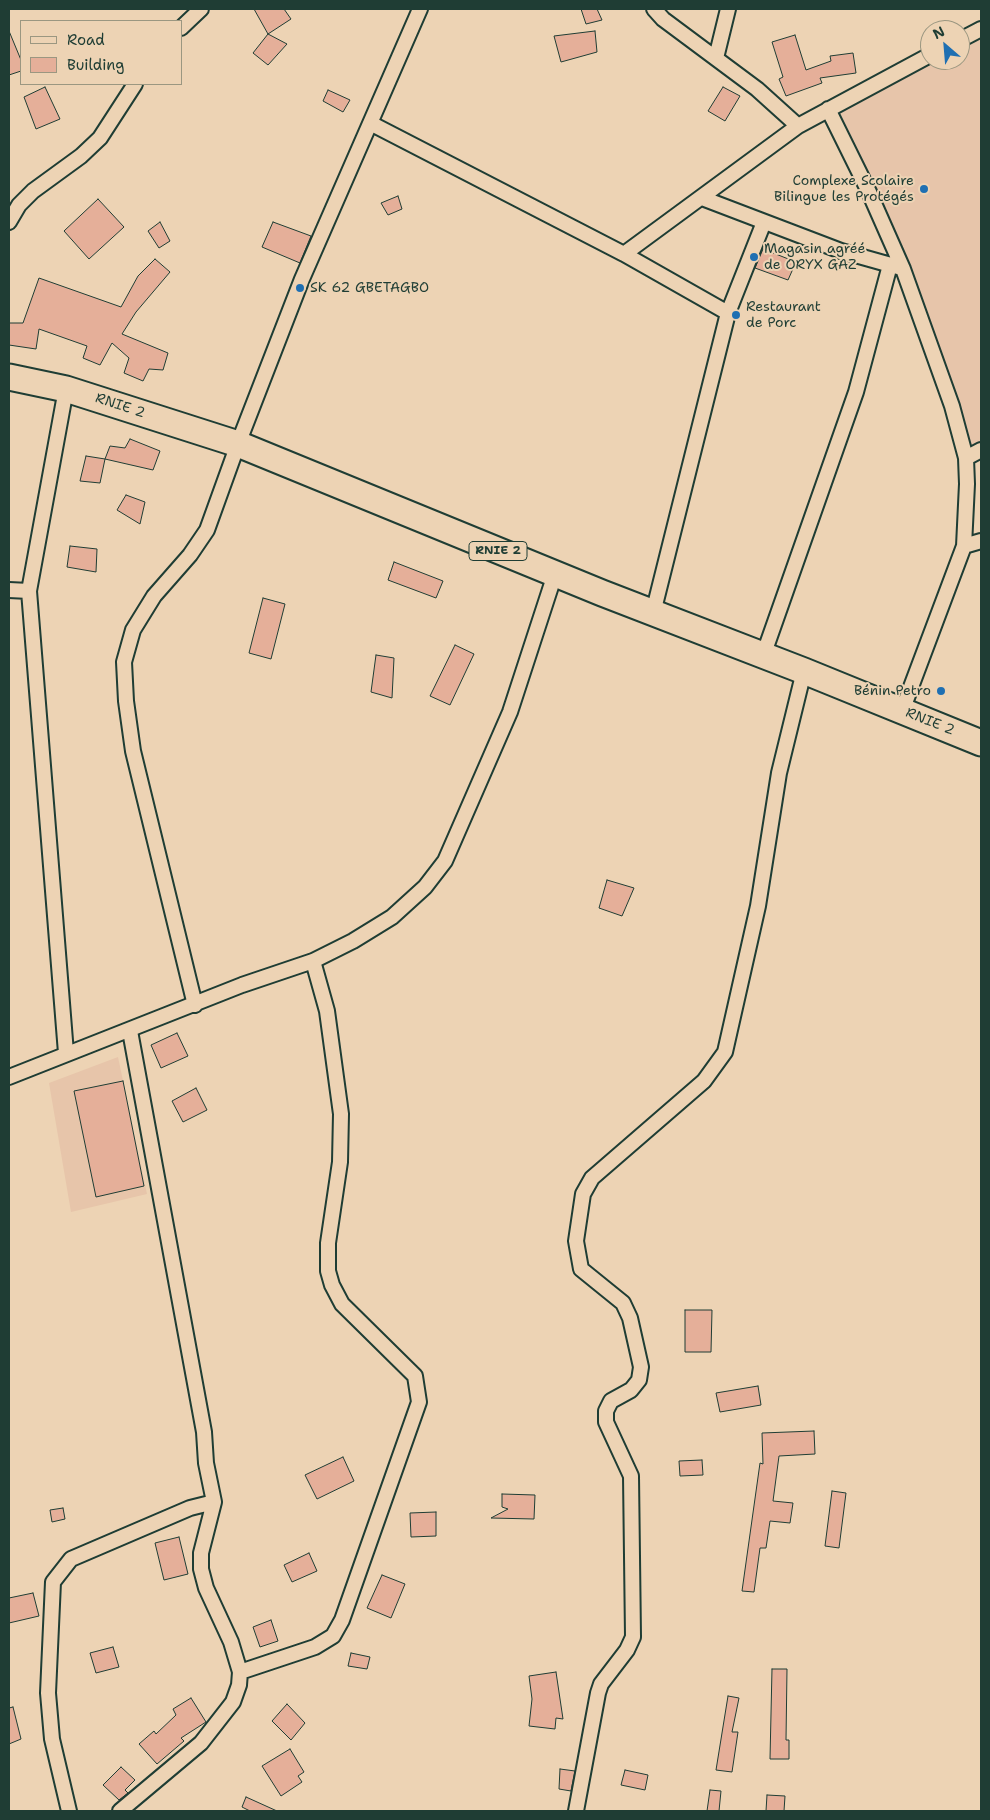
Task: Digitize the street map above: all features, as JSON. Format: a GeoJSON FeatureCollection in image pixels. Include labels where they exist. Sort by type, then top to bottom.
{"type":"FeatureCollection","features":[{"type":"Feature","properties":{"kind":"highway","name":"RNIE 2"},"geometry":{"type":"LineString","coordinates":[[9,377],[66,389],[238,444],[554,574],[804,671],[981,743]]}},
{"type":"Feature","properties":{"kind":"street"},"geometry":{"type":"LineString","coordinates":[[182,27],[201,9]]}},
{"type":"Feature","properties":{"kind":"street"},"geometry":{"type":"LineString","coordinates":[[195,1005],[134,751],[126,701],[124,662],[133,630],[154,596],[190,555],[207,530],[302,279],[372,124],[420,9]]}},
{"type":"Feature","properties":{"kind":"street"},"geometry":{"type":"LineString","coordinates":[[654,9],[663,19],[757,89],[798,126]]}},
{"type":"Feature","properties":{"kind":"street"},"geometry":{"type":"LineString","coordinates":[[716,58],[728,9]]}},
{"type":"Feature","properties":{"kind":"street"},"geometry":{"type":"LineString","coordinates":[[624,254],[798,126],[920,61]]}},
{"type":"Feature","properties":{"kind":"street"},"geometry":{"type":"LineString","coordinates":[[9,222],[19,205],[33,191],[81,156],[100,138],[134,85]]}},
{"type":"Feature","properties":{"kind":"street"},"geometry":{"type":"LineString","coordinates":[[828,109],[881,216],[897,267],[952,406],[966,458],[964,546],[902,711]]}},
{"type":"Feature","properties":{"kind":"street"},"geometry":{"type":"LineString","coordinates":[[372,124],[624,254],[728,313]]}},
{"type":"Feature","properties":{"kind":"street"},"geometry":{"type":"LineString","coordinates":[[702,198],[841,251],[897,267]]}},
{"type":"Feature","properties":{"kind":"street"},"geometry":{"type":"LineString","coordinates":[[653,613],[728,313],[764,222]]}},
{"type":"Feature","properties":{"kind":"street"},"geometry":{"type":"LineString","coordinates":[[763,656],[856,392],[897,267]]}},
{"type":"Feature","properties":{"kind":"street"},"geometry":{"type":"LineString","coordinates":[[66,389],[29,591],[66,1053]]}},
{"type":"Feature","properties":{"kind":"street"},"geometry":{"type":"LineString","coordinates":[[966,458],[981,450]]}},
{"type":"Feature","properties":{"kind":"street"},"geometry":{"type":"LineString","coordinates":[[964,546],[981,541]]}},
{"type":"Feature","properties":{"kind":"street"},"geometry":{"type":"LineString","coordinates":[[9,1077],[66,1053],[130,1031],[312,961],[353,941],[392,917],[424,887],[445,861],[510,712],[554,574]]}},
{"type":"Feature","properties":{"kind":"street"},"geometry":{"type":"LineString","coordinates":[[9,590],[29,591]]}},
{"type":"Feature","properties":{"kind":"street"},"geometry":{"type":"LineString","coordinates":[[576,1811],[598,1693],[601,1684],[627,1650],[633,1637],[631,1476],[606,1422],[606,1411],[611,1401],[631,1390],[639,1380],[641,1367],[630,1318],[623,1304],[581,1269],[576,1241],[583,1194],[592,1178],[704,1081],[725,1052],[758,906],[783,756],[804,671]]}},
{"type":"Feature","properties":{"kind":"street"},"geometry":{"type":"LineString","coordinates":[[240,1672],[316,1647],[333,1636],[342,1620],[419,1402],[415,1376],[342,1304],[332,1286],[328,1271],[328,1243],[340,1162],[341,1114],[327,1011],[312,961]]}},
{"type":"Feature","properties":{"kind":"street"},"geometry":{"type":"LineString","coordinates":[[120,1811],[201,1743],[233,1702],[239,1685],[240,1672],[232,1642],[206,1588],[201,1569],[201,1553],[214,1502],[206,1463],[204,1432],[130,1031]]}},
{"type":"Feature","properties":{"kind":"street"},"geometry":{"type":"LineString","coordinates":[[69,1811],[52,1740],[48,1693],[53,1582],[71,1560],[190,1508],[214,1502]]}},
{"type":"Feature","properties":{"kind":"shaded area","name":"Complexe Scolaire Bilingue les Protégés"},"geometry":{"type":"Polygon","coordinates":[[[981,29],[981,450],[966,458],[903,269],[828,109],[920,65],[920,70],[970,70],[970,35],[981,29]]]}},
{"type":"Feature","properties":{"kind":"shaded area"},"geometry":{"type":"Polygon","coordinates":[[[118,1057],[147,1194],[71,1212],[49,1083],[118,1057]]]}},
{"type":"Feature","properties":{"kind":"building"},"geometry":{"type":"Polygon","coordinates":[[[254,9],[284,9],[291,19],[268,34],[254,9]]]}},
{"type":"Feature","properties":{"kind":"building"},"geometry":{"type":"Polygon","coordinates":[[[581,9],[597,9],[602,20],[586,24],[581,9]]]}},
{"type":"Feature","properties":{"kind":"building"},"geometry":{"type":"Polygon","coordinates":[[[9,31],[20,58],[20,71],[9,75],[9,31]]]}},
{"type":"Feature","properties":{"kind":"building"},"geometry":{"type":"Polygon","coordinates":[[[595,31],[597,52],[561,62],[554,36],[595,31]]]}},
{"type":"Feature","properties":{"kind":"building"},"geometry":{"type":"Polygon","coordinates":[[[268,34],[287,44],[268,65],[253,53],[268,34]]]}},
{"type":"Feature","properties":{"kind":"building"},"geometry":{"type":"Polygon","coordinates":[[[795,35],[806,70],[831,61],[830,56],[853,53],[856,73],[820,78],[822,83],[786,96],[779,79],[783,77],[772,42],[795,35]]]}},
{"type":"Feature","properties":{"kind":"building"},"geometry":{"type":"Polygon","coordinates":[[[45,87],[60,119],[36,129],[24,97],[45,87]]]}},
{"type":"Feature","properties":{"kind":"building"},"geometry":{"type":"Polygon","coordinates":[[[723,87],[740,96],[725,121],[708,111],[723,87]]]}},
{"type":"Feature","properties":{"kind":"building"},"geometry":{"type":"Polygon","coordinates":[[[328,90],[350,100],[343,112],[323,101],[328,90]]]}},
{"type":"Feature","properties":{"kind":"building"},"geometry":{"type":"Polygon","coordinates":[[[398,196],[402,209],[388,215],[381,203],[398,196]]]}},
{"type":"Feature","properties":{"kind":"building"},"geometry":{"type":"Polygon","coordinates":[[[98,199],[124,227],[89,259],[64,231],[98,199]]]}},
{"type":"Feature","properties":{"kind":"building"},"geometry":{"type":"Polygon","coordinates":[[[160,222],[170,241],[159,248],[148,231],[160,222]]]}},
{"type":"Feature","properties":{"kind":"building"},"geometry":{"type":"Polygon","coordinates":[[[273,222],[311,236],[300,263],[262,247],[273,222]]]}},
{"type":"Feature","properties":{"kind":"building"},"geometry":{"type":"Polygon","coordinates":[[[763,249],[796,262],[788,280],[755,268],[763,249]]]}},
{"type":"Feature","properties":{"kind":"building"},"geometry":{"type":"Polygon","coordinates":[[[155,259],[170,272],[136,312],[122,334],[168,353],[163,370],[149,369],[143,381],[124,373],[129,358],[112,343],[100,365],[83,358],[87,346],[39,329],[36,349],[9,345],[9,323],[23,323],[39,278],[121,307],[138,276],[155,259]]]}},
{"type":"Feature","properties":{"kind":"building"},"geometry":{"type":"Polygon","coordinates":[[[130,439],[160,451],[153,470],[105,459],[110,446],[125,448],[130,439]]]}},
{"type":"Feature","properties":{"kind":"building"},"geometry":{"type":"Polygon","coordinates":[[[86,456],[105,459],[100,483],[80,481],[86,456]]]}},
{"type":"Feature","properties":{"kind":"building"},"geometry":{"type":"Polygon","coordinates":[[[126,495],[145,502],[140,524],[117,510],[126,495]]]}},
{"type":"Feature","properties":{"kind":"building"},"geometry":{"type":"Polygon","coordinates":[[[70,546],[97,549],[96,572],[67,567],[70,546]]]}},
{"type":"Feature","properties":{"kind":"building"},"geometry":{"type":"Polygon","coordinates":[[[394,562],[443,581],[436,598],[388,580],[394,562]]]}},
{"type":"Feature","properties":{"kind":"building"},"geometry":{"type":"Polygon","coordinates":[[[263,598],[285,604],[271,659],[249,653],[263,598]]]}},
{"type":"Feature","properties":{"kind":"building"},"geometry":{"type":"Polygon","coordinates":[[[455,645],[474,654],[450,705],[430,696],[455,645]]]}},
{"type":"Feature","properties":{"kind":"building"},"geometry":{"type":"Polygon","coordinates":[[[376,655],[394,658],[392,698],[371,692],[376,655]]]}},
{"type":"Feature","properties":{"kind":"building"},"geometry":{"type":"Polygon","coordinates":[[[607,880],[634,888],[622,916],[599,908],[607,880]]]}},
{"type":"Feature","properties":{"kind":"building"},"geometry":{"type":"Polygon","coordinates":[[[177,1033],[188,1056],[161,1068],[151,1045],[177,1033]]]}},
{"type":"Feature","properties":{"kind":"building"},"geometry":{"type":"Polygon","coordinates":[[[123,1081],[144,1186],[96,1197],[74,1091],[123,1081]]]}},
{"type":"Feature","properties":{"kind":"building"},"geometry":{"type":"Polygon","coordinates":[[[196,1088],[207,1110],[183,1122],[172,1101],[196,1088]]]}},
{"type":"Feature","properties":{"kind":"building"},"geometry":{"type":"Polygon","coordinates":[[[685,1310],[712,1310],[711,1352],[685,1352],[685,1310]]]}},
{"type":"Feature","properties":{"kind":"building"},"geometry":{"type":"Polygon","coordinates":[[[758,1386],[761,1405],[720,1412],[716,1393],[758,1386]]]}},
{"type":"Feature","properties":{"kind":"building"},"geometry":{"type":"Polygon","coordinates":[[[814,1431],[815,1454],[779,1456],[773,1501],[793,1503],[790,1523],[770,1521],[766,1548],[760,1548],[754,1592],[742,1591],[760,1463],[763,1464],[762,1433],[814,1431]]]}},
{"type":"Feature","properties":{"kind":"building"},"geometry":{"type":"Polygon","coordinates":[[[343,1457],[354,1481],[317,1499],[305,1475],[343,1457]]]}},
{"type":"Feature","properties":{"kind":"building"},"geometry":{"type":"Polygon","coordinates":[[[702,1460],[703,1475],[680,1476],[679,1461],[702,1460]]]}},
{"type":"Feature","properties":{"kind":"building"},"geometry":{"type":"Polygon","coordinates":[[[832,1491],[846,1493],[839,1548],[825,1546],[832,1491]]]}},
{"type":"Feature","properties":{"kind":"building"},"geometry":{"type":"Polygon","coordinates":[[[502,1494],[535,1495],[534,1519],[491,1518],[508,1509],[502,1507],[502,1494]]]}},
{"type":"Feature","properties":{"kind":"building"},"geometry":{"type":"Polygon","coordinates":[[[63,1508],[65,1519],[52,1522],[50,1510],[63,1508]]]}},
{"type":"Feature","properties":{"kind":"building"},"geometry":{"type":"Polygon","coordinates":[[[436,1512],[436,1536],[411,1537],[410,1513],[436,1512]]]}},
{"type":"Feature","properties":{"kind":"building"},"geometry":{"type":"Polygon","coordinates":[[[179,1537],[188,1574],[164,1580],[155,1543],[179,1537]]]}},
{"type":"Feature","properties":{"kind":"building"},"geometry":{"type":"Polygon","coordinates":[[[309,1553],[317,1571],[292,1582],[284,1565],[309,1553]]]}},
{"type":"Feature","properties":{"kind":"building"},"geometry":{"type":"Polygon","coordinates":[[[382,1575],[405,1584],[391,1618],[367,1608],[382,1575]]]}},
{"type":"Feature","properties":{"kind":"building"},"geometry":{"type":"Polygon","coordinates":[[[33,1593],[39,1616],[9,1623],[9,1598],[33,1593]]]}},
{"type":"Feature","properties":{"kind":"building"},"geometry":{"type":"Polygon","coordinates":[[[271,1620],[278,1641],[260,1647],[253,1627],[271,1620]]]}},
{"type":"Feature","properties":{"kind":"building"},"geometry":{"type":"Polygon","coordinates":[[[113,1647],[119,1667],[96,1673],[90,1653],[113,1647]]]}},
{"type":"Feature","properties":{"kind":"building"},"geometry":{"type":"Polygon","coordinates":[[[351,1653],[370,1657],[367,1669],[348,1666],[351,1653]]]}},
{"type":"Feature","properties":{"kind":"building"},"geometry":{"type":"Polygon","coordinates":[[[772,1669],[787,1669],[786,1740],[789,1740],[789,1759],[770,1759],[772,1669]]]}},
{"type":"Feature","properties":{"kind":"building"},"geometry":{"type":"Polygon","coordinates":[[[556,1672],[563,1719],[556,1718],[555,1729],[529,1726],[532,1699],[529,1676],[556,1672]]]}},
{"type":"Feature","properties":{"kind":"building"},"geometry":{"type":"Polygon","coordinates":[[[728,1696],[739,1698],[732,1732],[738,1732],[732,1772],[716,1770],[728,1696]]]}},
{"type":"Feature","properties":{"kind":"building"},"geometry":{"type":"Polygon","coordinates":[[[191,1698],[206,1722],[181,1738],[184,1741],[157,1764],[139,1744],[154,1731],[156,1734],[176,1715],[173,1709],[191,1698]]]}},
{"type":"Feature","properties":{"kind":"building"},"geometry":{"type":"Polygon","coordinates":[[[287,1704],[305,1723],[291,1740],[272,1721],[287,1704]]]}},
{"type":"Feature","properties":{"kind":"building"},"geometry":{"type":"Polygon","coordinates":[[[13,1707],[21,1739],[9,1744],[9,1708],[13,1707]]]}},
{"type":"Feature","properties":{"kind":"building"},"geometry":{"type":"Polygon","coordinates":[[[290,1749],[304,1772],[298,1776],[302,1782],[281,1796],[262,1766],[290,1749]]]}},
{"type":"Feature","properties":{"kind":"building"},"geometry":{"type":"Polygon","coordinates":[[[121,1767],[135,1780],[125,1790],[128,1793],[119,1800],[103,1785],[121,1767]]]}},
{"type":"Feature","properties":{"kind":"building"},"geometry":{"type":"Polygon","coordinates":[[[560,1769],[575,1771],[571,1791],[559,1789],[560,1769]]]}},
{"type":"Feature","properties":{"kind":"building"},"geometry":{"type":"Polygon","coordinates":[[[625,1770],[648,1775],[645,1790],[621,1785],[625,1770]]]}},
{"type":"Feature","properties":{"kind":"building"},"geometry":{"type":"Polygon","coordinates":[[[710,1790],[721,1791],[719,1811],[707,1811],[710,1790]]]}},
{"type":"Feature","properties":{"kind":"building"},"geometry":{"type":"Polygon","coordinates":[[[767,1795],[785,1796],[784,1811],[766,1811],[767,1795]]]}},
{"type":"Feature","properties":{"kind":"building"},"geometry":{"type":"Polygon","coordinates":[[[246,1797],[277,1811],[250,1811],[242,1807],[246,1797]]]}},
{"type":"Feature","properties":{"kind":"place","name":"Complexe Scolaire Bilingue les Protégés"},"geometry":{"type":"Point","coordinates":[924,189]}},
{"type":"Feature","properties":{"kind":"place","name":"Magasin agréé de ORYX GAZ"},"geometry":{"type":"Point","coordinates":[754,257]}},
{"type":"Feature","properties":{"kind":"place","name":"SK 62 GBETAGBO"},"geometry":{"type":"Point","coordinates":[300,288]}},
{"type":"Feature","properties":{"kind":"place","name":"Restaurant de Porc"},"geometry":{"type":"Point","coordinates":[736,315]}},
{"type":"Feature","properties":{"kind":"place","name":"Bénin Petro"},"geometry":{"type":"Point","coordinates":[941,691]}}]}
